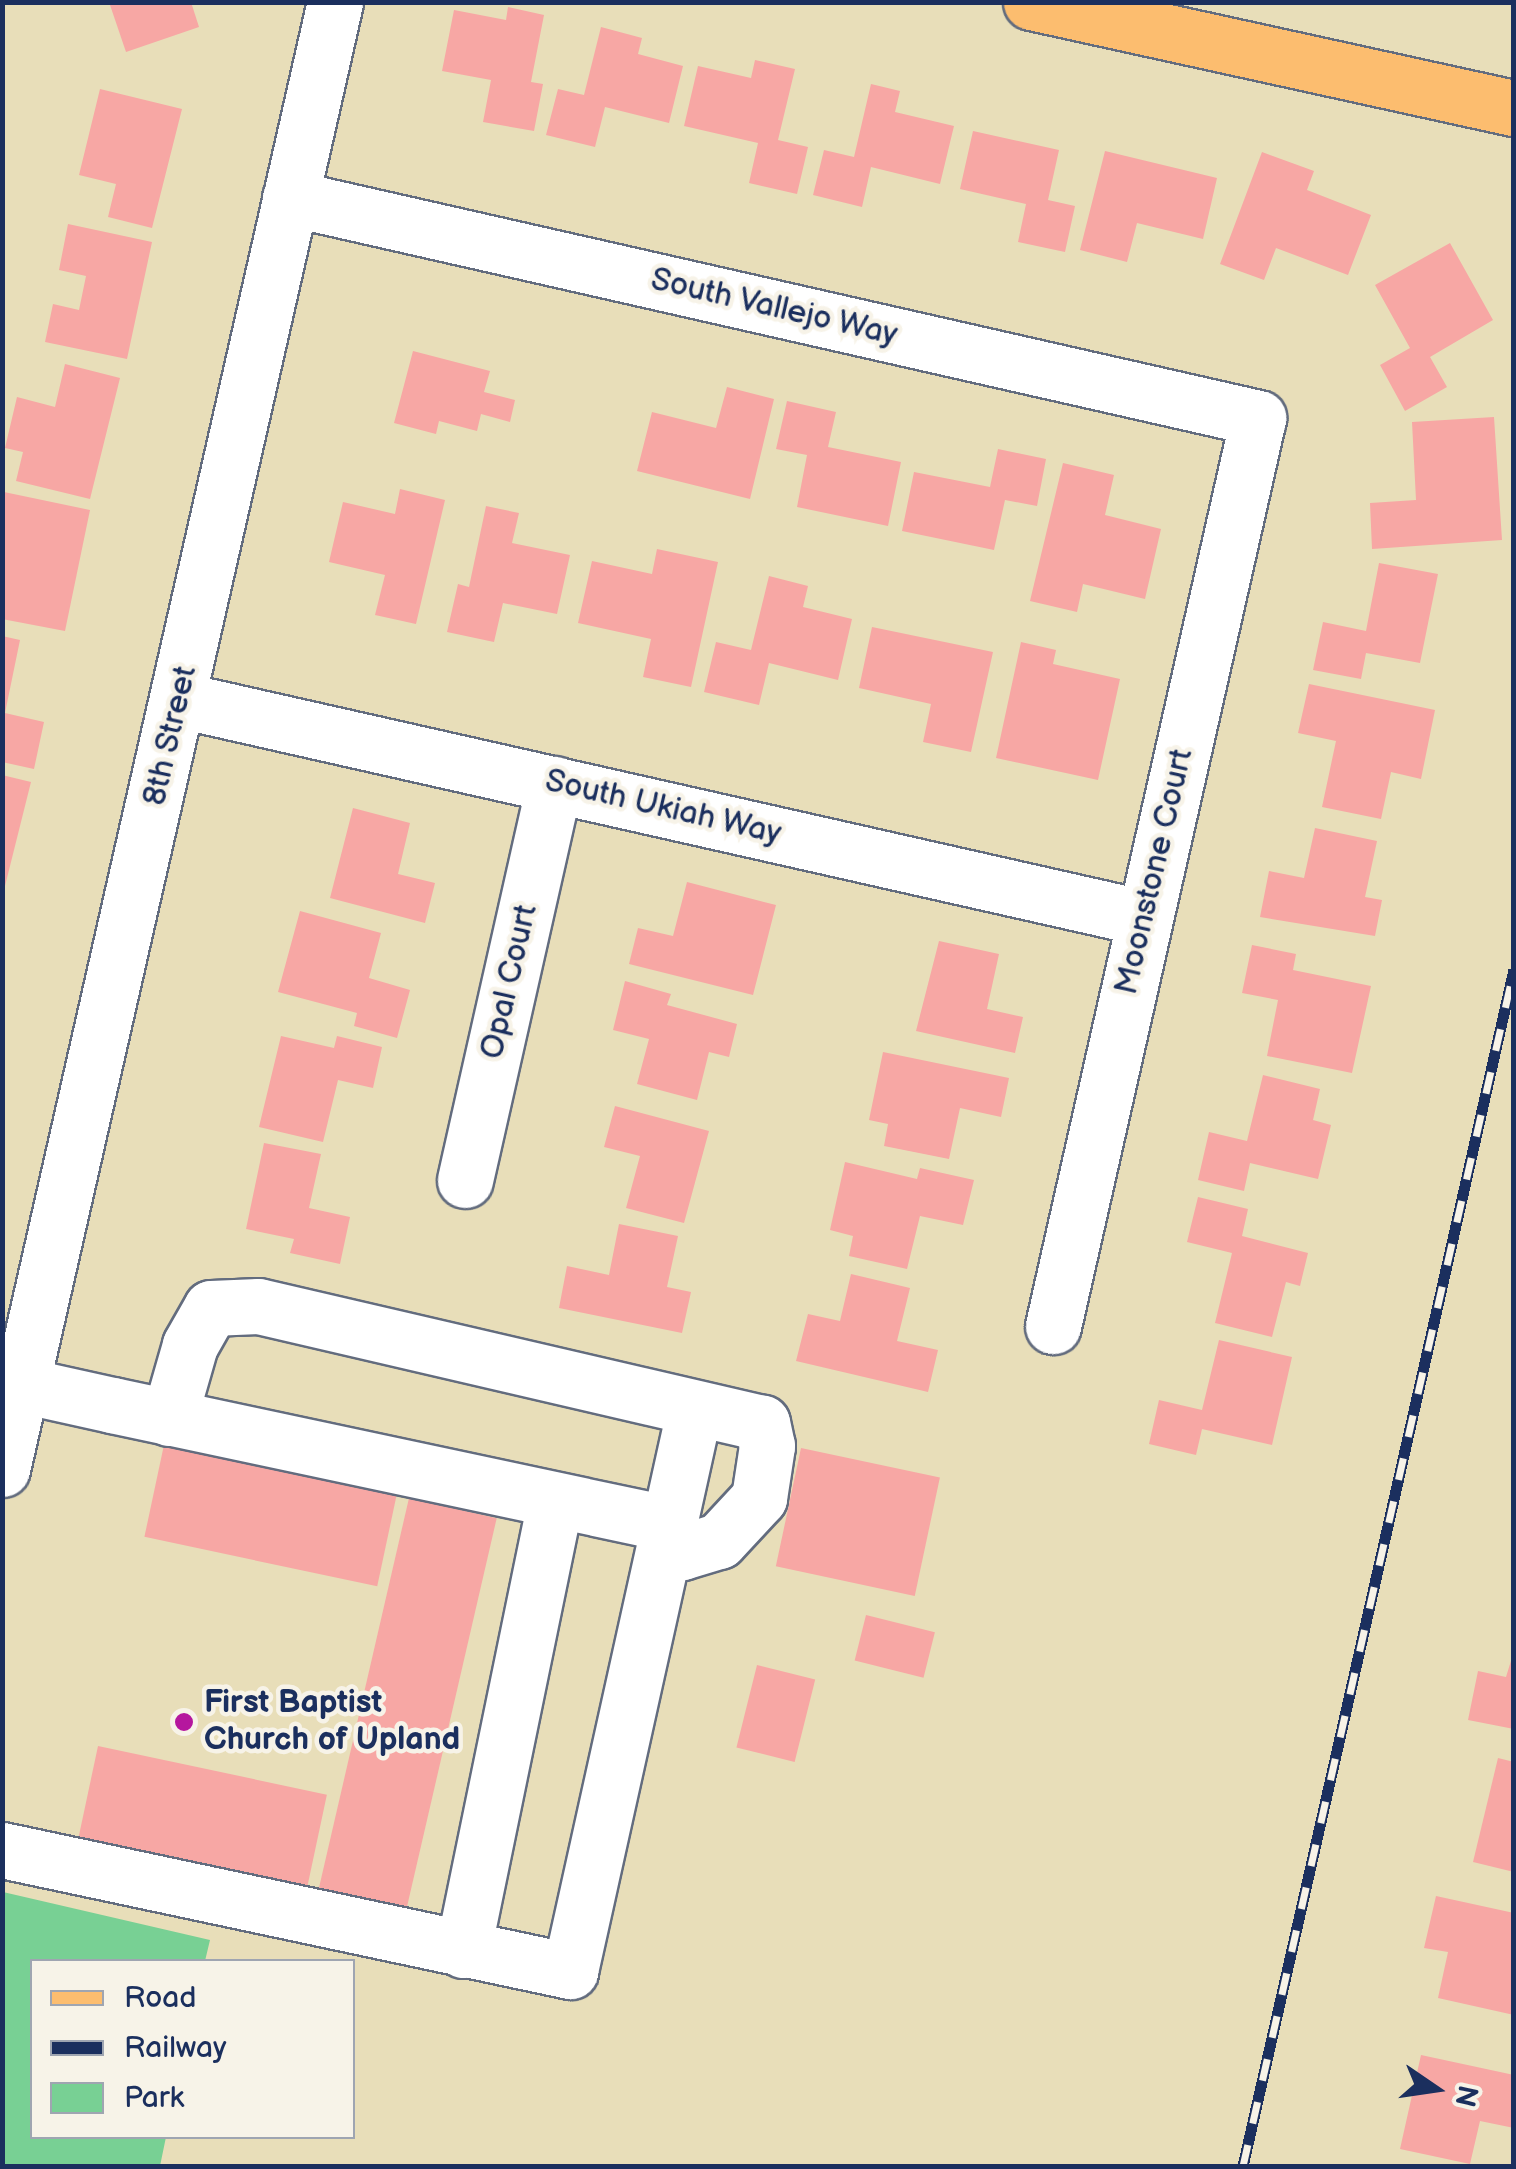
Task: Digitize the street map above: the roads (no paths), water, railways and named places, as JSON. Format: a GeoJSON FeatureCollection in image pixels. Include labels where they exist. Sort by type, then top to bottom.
{"type":"FeatureCollection","features":[{"type":"Feature","properties":{"kind":"main road"},"geometry":{"type":"LineString","coordinates":[[1031,2],[1514,108]]}},
{"type":"Feature","properties":{"kind":"street","name":"8th Street"},"geometry":{"type":"LineString","coordinates":[[2,1469],[180,700],[335,2]]}},
{"type":"Feature","properties":{"kind":"street","name":"South Vallejo Way"},"geometry":{"type":"LineString","coordinates":[[290,198],[1258,418]]}},
{"type":"Feature","properties":{"kind":"street","name":"Moonstone Court"},"geometry":{"type":"LineString","coordinates":[[1052,1326],[1258,418]]}},
{"type":"Feature","properties":{"kind":"street","name":"South Ukiah Way"},"geometry":{"type":"LineString","coordinates":[[180,700],[1145,918]]}},
{"type":"Feature","properties":{"kind":"street","name":"Opal Court"},"geometry":{"type":"LineString","coordinates":[[465,1180],[554,784]]}},
{"type":"Feature","properties":{"kind":"street"},"geometry":{"type":"LineString","coordinates":[[22,1385],[169,1418],[555,1500],[666,1528],[682,1552],[718,1541],[759,1498],[767,1446],[762,1423],[694,1411],[258,1306],[211,1308],[190,1345],[169,1418]]}},
{"type":"Feature","properties":{"kind":"street"},"geometry":{"type":"LineString","coordinates":[[2,1850],[570,1971],[694,1411]]}},
{"type":"Feature","properties":{"kind":"street"},"geometry":{"type":"LineString","coordinates":[[463,1950],[555,1500]]}},
{"type":"Feature","properties":{"kind":"railway"},"geometry":{"type":"LineString","coordinates":[[1243,2166],[1514,969]]}},
{"type":"Feature","properties":{"kind":"place","name":"First Baptist Church of Upland"},"geometry":{"type":"Point","coordinates":[184,1722]}}]}
